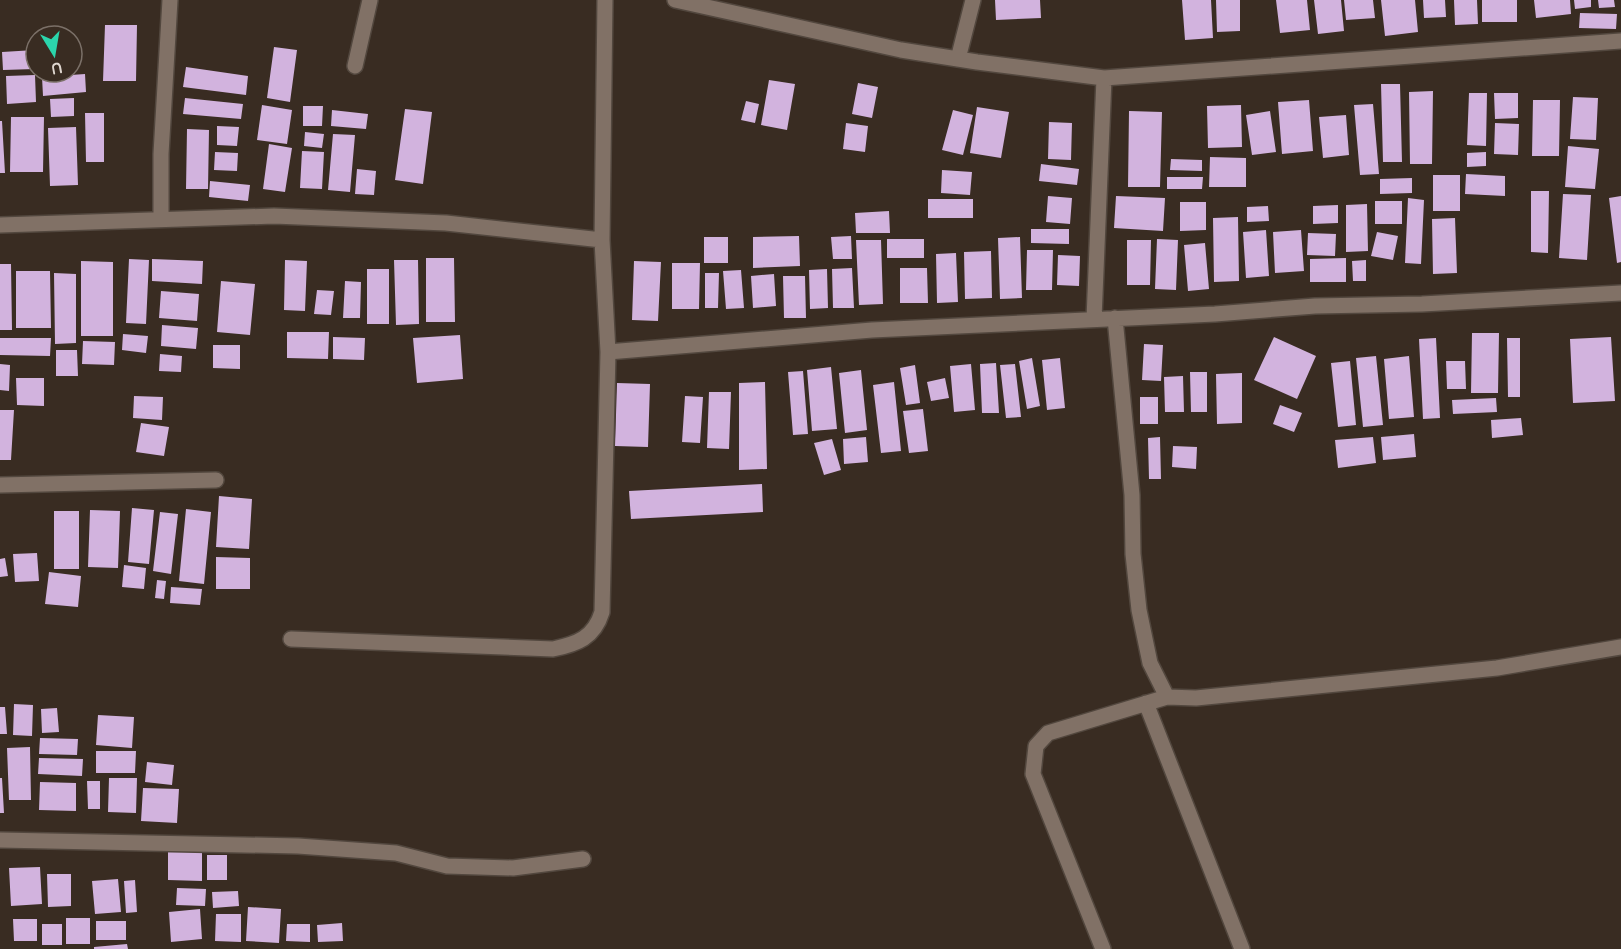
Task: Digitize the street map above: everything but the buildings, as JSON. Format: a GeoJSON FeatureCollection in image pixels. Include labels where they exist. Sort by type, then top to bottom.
{"type":"FeatureCollection","features":[{"type":"Feature","properties":{"kind":"street"},"geometry":{"type":"LineString","coordinates":[[161,219],[161,154],[170,0]]}},
{"type":"Feature","properties":{"kind":"street"},"geometry":{"type":"LineString","coordinates":[[355,66],[370,0]]}},
{"type":"Feature","properties":{"kind":"street"},"geometry":{"type":"LineString","coordinates":[[291,639],[553,649],[576,644],[598,625],[602,612],[608,352],[602,240],[605,0]]}},
{"type":"Feature","properties":{"kind":"street"},"geometry":{"type":"LineString","coordinates":[[675,0],[901,50],[1104,78],[1621,41]]}},
{"type":"Feature","properties":{"kind":"street"},"geometry":{"type":"LineString","coordinates":[[958,59],[973,0]]}},
{"type":"Feature","properties":{"kind":"street"},"geometry":{"type":"LineString","coordinates":[[1094,319],[1104,78]]}},
{"type":"Feature","properties":{"kind":"street"},"geometry":{"type":"LineString","coordinates":[[0,225],[274,216],[446,223],[602,240]]}},
{"type":"Feature","properties":{"kind":"street"},"geometry":{"type":"LineString","coordinates":[[608,352],[872,330],[1215,314],[1315,306],[1422,304],[1621,294]]}},
{"type":"Feature","properties":{"kind":"street"},"geometry":{"type":"LineString","coordinates":[[1115,318],[1132,495],[1133,554],[1139,610],[1150,663],[1167,697]]}},
{"type":"Feature","properties":{"kind":"street"},"geometry":{"type":"LineString","coordinates":[[0,485],[216,480]]}},
{"type":"Feature","properties":{"kind":"street"},"geometry":{"type":"LineString","coordinates":[[1103,949],[1033,774],[1036,746],[1048,733],[1167,697],[1196,698],[1497,668],[1621,647]]}},
{"type":"Feature","properties":{"kind":"street"},"geometry":{"type":"LineString","coordinates":[[1146,703],[1242,949]]}},
{"type":"Feature","properties":{"kind":"street"},"geometry":{"type":"LineString","coordinates":[[0,840],[298,846],[396,853],[447,866],[513,868],[583,859]]}}]}
